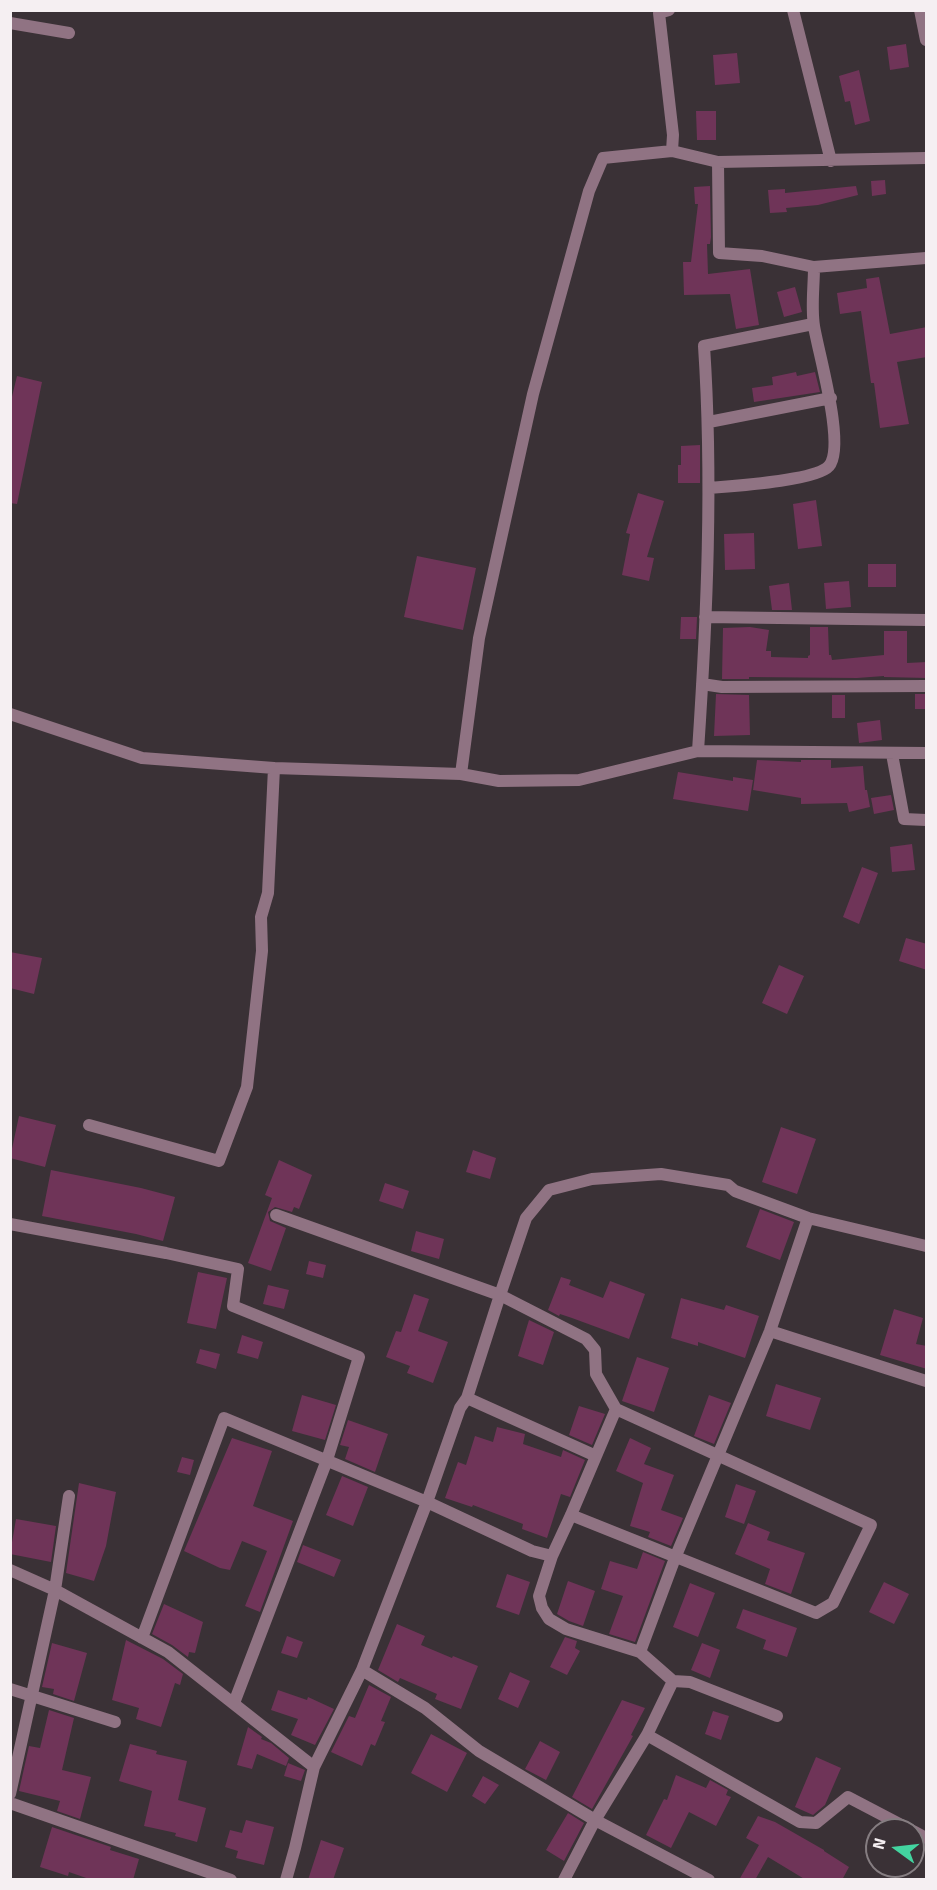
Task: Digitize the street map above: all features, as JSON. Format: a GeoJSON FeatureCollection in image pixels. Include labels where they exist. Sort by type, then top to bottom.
{"type":"FeatureCollection","features":[{"type":"Feature","properties":{"kind":"street"},"geometry":{"type":"LineString","coordinates":[[669,10],[659,14],[673,135],[672,151]]}},
{"type":"Feature","properties":{"kind":"street"},"geometry":{"type":"LineString","coordinates":[[793,10],[831,161]]}},
{"type":"Feature","properties":{"kind":"street"},"geometry":{"type":"LineString","coordinates":[[920,10],[927,40]]}},
{"type":"Feature","properties":{"kind":"street"},"geometry":{"type":"LineString","coordinates":[[10,23],[69,33]]}},
{"type":"Feature","properties":{"kind":"street"},"geometry":{"type":"LineString","coordinates":[[461,774],[479,638],[533,394],[589,192],[603,159],[672,151],[718,162],[927,158]]}},
{"type":"Feature","properties":{"kind":"street"},"geometry":{"type":"LineString","coordinates":[[718,162],[718,253],[762,256],[814,267],[927,258]]}},
{"type":"Feature","properties":{"kind":"street"},"geometry":{"type":"LineString","coordinates":[[709,488],[801,477],[822,471],[831,465],[834,451],[831,398],[813,324],[814,267]]}},
{"type":"Feature","properties":{"kind":"street"},"geometry":{"type":"LineString","coordinates":[[698,751],[709,488],[709,422],[704,346],[813,324]]}},
{"type":"Feature","properties":{"kind":"street"},"geometry":{"type":"LineString","coordinates":[[709,422],[831,398]]}},
{"type":"Feature","properties":{"kind":"street"},"geometry":{"type":"LineString","coordinates":[[705,617],[927,620]]}},
{"type":"Feature","properties":{"kind":"street"},"geometry":{"type":"LineString","coordinates":[[702,684],[722,687],[927,686]]}},
{"type":"Feature","properties":{"kind":"street"},"geometry":{"type":"LineString","coordinates":[[10,714],[142,758],[274,768],[461,774],[499,781],[579,780],[698,751],[927,753]]}},
{"type":"Feature","properties":{"kind":"street"},"geometry":{"type":"LineString","coordinates":[[892,754],[904,819],[927,820]]}},
{"type":"Feature","properties":{"kind":"street"},"geometry":{"type":"LineString","coordinates":[[89,1125],[219,1161],[247,1087],[262,951],[261,917],[268,893],[274,768]]}},
{"type":"Feature","properties":{"kind":"street"},"geometry":{"type":"LineString","coordinates":[[286,1880],[296,1848],[314,1767],[363,1670],[460,1408],[467,1398],[526,1218],[549,1190],[592,1179],[661,1174],[728,1185],[735,1191],[808,1218],[927,1246]]}},
{"type":"Feature","properties":{"kind":"street"},"geometry":{"type":"LineString","coordinates":[[276,1215],[500,1295],[586,1339],[595,1350],[596,1374],[616,1409],[871,1525],[834,1603],[816,1613],[571,1515]]}},
{"type":"Feature","properties":{"kind":"street"},"geometry":{"type":"LineString","coordinates":[[640,1652],[675,1558],[770,1331],[808,1218]]}},
{"type":"Feature","properties":{"kind":"street"},"geometry":{"type":"LineString","coordinates":[[10,1224],[238,1269],[233,1306],[359,1357],[327,1460],[234,1703]]}},
{"type":"Feature","properties":{"kind":"street"},"geometry":{"type":"LineString","coordinates":[[770,1331],[927,1381]]}},
{"type":"Feature","properties":{"kind":"street"},"geometry":{"type":"LineString","coordinates":[[467,1398],[596,1456]]}},
{"type":"Feature","properties":{"kind":"street"},"geometry":{"type":"LineString","coordinates":[[616,1409],[552,1556],[539,1596],[542,1608],[549,1619],[566,1629],[640,1652],[673,1681],[690,1682],[777,1716]]}},
{"type":"Feature","properties":{"kind":"street"},"geometry":{"type":"LineString","coordinates":[[142,1638],[224,1418],[427,1502],[532,1551],[552,1556]]}},
{"type":"Feature","properties":{"kind":"street"},"geometry":{"type":"LineString","coordinates":[[10,1794],[55,1590],[69,1496]]}},
{"type":"Feature","properties":{"kind":"street"},"geometry":{"type":"LineString","coordinates":[[10,1570],[55,1590],[168,1652],[314,1767]]}},
{"type":"Feature","properties":{"kind":"street"},"geometry":{"type":"LineString","coordinates":[[363,1670],[425,1708],[479,1751],[595,1820],[709,1880]]}},
{"type":"Feature","properties":{"kind":"street"},"geometry":{"type":"LineString","coordinates":[[564,1880],[595,1820],[647,1735],[673,1681]]}},
{"type":"Feature","properties":{"kind":"street"},"geometry":{"type":"LineString","coordinates":[[10,1689],[115,1722]]}},
{"type":"Feature","properties":{"kind":"street"},"geometry":{"type":"LineString","coordinates":[[647,1735],[800,1822],[816,1823],[848,1797],[888,1818]]}},
{"type":"Feature","properties":{"kind":"street"},"geometry":{"type":"LineString","coordinates":[[10,1803],[231,1880]]}},
{"type":"Feature","properties":{"kind":"building"},"geometry":{"type":"Polygon","coordinates":[[[906,44],[909,67],[890,70],[887,47],[906,44]]]}},
{"type":"Feature","properties":{"kind":"building"},"geometry":{"type":"Polygon","coordinates":[[[737,53],[740,83],[715,85],[713,55],[737,53]]]}},
{"type":"Feature","properties":{"kind":"building"},"geometry":{"type":"Polygon","coordinates":[[[859,70],[870,121],[855,125],[850,101],[845,102],[839,76],[859,70]]]}},
{"type":"Feature","properties":{"kind":"building"},"geometry":{"type":"Polygon","coordinates":[[[696,111],[716,111],[716,140],[697,140],[696,111]]]}},
{"type":"Feature","properties":{"kind":"building"},"geometry":{"type":"Polygon","coordinates":[[[885,180],[886,194],[872,196],[871,181],[885,180]]]}},
{"type":"Feature","properties":{"kind":"building"},"geometry":{"type":"Polygon","coordinates":[[[710,186],[711,237],[710,244],[707,244],[708,274],[750,269],[759,325],[736,329],[730,294],[684,295],[683,262],[691,262],[698,204],[695,204],[694,187],[710,186]]]}},
{"type":"Feature","properties":{"kind":"building"},"geometry":{"type":"Polygon","coordinates":[[[856,186],[858,195],[818,205],[786,208],[787,212],[770,213],[768,190],[785,189],[785,193],[856,186]]]}},
{"type":"Feature","properties":{"kind":"building"},"geometry":{"type":"Polygon","coordinates":[[[879,277],[890,334],[927,327],[927,357],[897,362],[909,424],[880,428],[861,311],[840,314],[837,293],[867,288],[866,279],[879,277]]]}},
{"type":"Feature","properties":{"kind":"building"},"geometry":{"type":"Polygon","coordinates":[[[795,287],[802,312],[784,317],[777,292],[795,287]]]}},
{"type":"Feature","properties":{"kind":"building"},"geometry":{"type":"Polygon","coordinates":[[[796,372],[797,376],[815,372],[820,392],[754,402],[752,388],[773,385],[772,377],[796,372]]]}},
{"type":"Feature","properties":{"kind":"building"},"geometry":{"type":"Polygon","coordinates":[[[17,376],[42,382],[17,504],[10,503],[10,405],[17,376]]]}},
{"type":"Feature","properties":{"kind":"building"},"geometry":{"type":"Polygon","coordinates":[[[700,445],[700,483],[678,483],[681,446],[700,445]]]}},
{"type":"Feature","properties":{"kind":"building"},"geometry":{"type":"Polygon","coordinates":[[[638,493],[664,501],[647,557],[654,558],[649,581],[622,575],[630,534],[626,533],[638,493]]]}},
{"type":"Feature","properties":{"kind":"building"},"geometry":{"type":"Polygon","coordinates":[[[816,500],[822,546],[798,549],[793,504],[816,500]]]}},
{"type":"Feature","properties":{"kind":"building"},"geometry":{"type":"Polygon","coordinates":[[[754,533],[755,569],[725,570],[724,534],[754,533]]]}},
{"type":"Feature","properties":{"kind":"building"},"geometry":{"type":"Polygon","coordinates":[[[417,556],[476,568],[463,630],[404,617],[417,556]]]}},
{"type":"Feature","properties":{"kind":"building"},"geometry":{"type":"Polygon","coordinates":[[[868,564],[896,564],[896,587],[868,587],[868,564]]]}},
{"type":"Feature","properties":{"kind":"building"},"geometry":{"type":"Polygon","coordinates":[[[849,581],[851,607],[826,609],[824,583],[849,581]]]}},
{"type":"Feature","properties":{"kind":"building"},"geometry":{"type":"Polygon","coordinates":[[[789,583],[792,610],[772,610],[769,586],[789,583]]]}},
{"type":"Feature","properties":{"kind":"building"},"geometry":{"type":"Polygon","coordinates":[[[681,617],[697,617],[696,639],[680,639],[681,617]]]}},
{"type":"Feature","properties":{"kind":"building"},"geometry":{"type":"Polygon","coordinates":[[[750,627],[769,630],[766,651],[771,651],[771,657],[808,658],[810,655],[810,627],[828,627],[829,655],[832,660],[884,655],[884,631],[907,631],[907,663],[927,662],[927,678],[884,676],[722,679],[723,628],[750,627]]]}},
{"type":"Feature","properties":{"kind":"building"},"geometry":{"type":"Polygon","coordinates":[[[716,694],[749,695],[750,735],[714,736],[716,694]]]}},
{"type":"Feature","properties":{"kind":"building"},"geometry":{"type":"Polygon","coordinates":[[[915,694],[927,694],[927,709],[915,709],[915,694]]]}},
{"type":"Feature","properties":{"kind":"building"},"geometry":{"type":"Polygon","coordinates":[[[832,695],[845,695],[845,718],[832,718],[832,695]]]}},
{"type":"Feature","properties":{"kind":"building"},"geometry":{"type":"Polygon","coordinates":[[[880,720],[882,740],[859,743],[857,723],[880,720]]]}},
{"type":"Feature","properties":{"kind":"building"},"geometry":{"type":"Polygon","coordinates":[[[757,760],[801,762],[801,760],[831,760],[831,768],[863,766],[865,790],[867,790],[870,807],[849,812],[847,803],[801,804],[801,798],[753,790],[757,760]]]}},
{"type":"Feature","properties":{"kind":"building"},"geometry":{"type":"Polygon","coordinates":[[[678,772],[733,781],[733,777],[753,780],[748,811],[673,799],[678,772]]]}},
{"type":"Feature","properties":{"kind":"building"},"geometry":{"type":"Polygon","coordinates":[[[891,795],[894,810],[874,814],[871,798],[891,795]]]}},
{"type":"Feature","properties":{"kind":"building"},"geometry":{"type":"Polygon","coordinates":[[[912,844],[915,870],[892,872],[890,847],[912,844]]]}},
{"type":"Feature","properties":{"kind":"building"},"geometry":{"type":"Polygon","coordinates":[[[862,867],[878,873],[859,924],[843,917],[862,867]]]}},
{"type":"Feature","properties":{"kind":"building"},"geometry":{"type":"Polygon","coordinates":[[[906,938],[927,944],[927,970],[899,961],[906,938]]]}},
{"type":"Feature","properties":{"kind":"building"},"geometry":{"type":"Polygon","coordinates":[[[10,952],[42,958],[34,994],[10,988],[10,952]]]}},
{"type":"Feature","properties":{"kind":"building"},"geometry":{"type":"Polygon","coordinates":[[[779,965],[804,976],[787,1014],[762,1003],[779,965]]]}},
{"type":"Feature","properties":{"kind":"building"},"geometry":{"type":"Polygon","coordinates":[[[19,1116],[56,1125],[45,1167],[10,1158],[19,1116]]]}},
{"type":"Feature","properties":{"kind":"building"},"geometry":{"type":"Polygon","coordinates":[[[781,1127],[816,1139],[797,1194],[762,1182],[781,1127]]]}},
{"type":"Feature","properties":{"kind":"building"},"geometry":{"type":"Polygon","coordinates":[[[473,1150],[496,1158],[490,1179],[466,1172],[473,1150]]]}},
{"type":"Feature","properties":{"kind":"building"},"geometry":{"type":"Polygon","coordinates":[[[279,1160],[312,1175],[299,1209],[294,1207],[292,1212],[275,1207],[268,1212],[270,1221],[286,1228],[271,1271],[248,1263],[272,1198],[265,1195],[279,1160]]]}},
{"type":"Feature","properties":{"kind":"building"},"geometry":{"type":"Polygon","coordinates":[[[51,1170],[175,1197],[163,1241],[42,1216],[51,1170]]]}},
{"type":"Feature","properties":{"kind":"building"},"geometry":{"type":"Polygon","coordinates":[[[385,1183],[409,1191],[403,1209],[379,1201],[385,1183]]]}},
{"type":"Feature","properties":{"kind":"building"},"geometry":{"type":"Polygon","coordinates":[[[760,1209],[794,1222],[780,1260],[746,1247],[760,1209]]]}},
{"type":"Feature","properties":{"kind":"building"},"geometry":{"type":"Polygon","coordinates":[[[416,1231],[444,1239],[439,1259],[411,1251],[416,1231]]]}},
{"type":"Feature","properties":{"kind":"building"},"geometry":{"type":"Polygon","coordinates":[[[309,1261],[326,1265],[323,1278],[306,1274],[309,1261]]]}},
{"type":"Feature","properties":{"kind":"building"},"geometry":{"type":"Polygon","coordinates":[[[198,1272],[227,1278],[216,1329],[187,1323],[198,1272]]]}},
{"type":"Feature","properties":{"kind":"building"},"geometry":{"type":"Polygon","coordinates":[[[561,1277],[571,1280],[569,1285],[603,1298],[610,1281],[645,1294],[629,1339],[560,1314],[559,1316],[548,1310],[561,1277]]]}},
{"type":"Feature","properties":{"kind":"building"},"geometry":{"type":"Polygon","coordinates":[[[268,1285],[289,1290],[284,1309],[263,1304],[268,1285]]]}},
{"type":"Feature","properties":{"kind":"building"},"geometry":{"type":"Polygon","coordinates":[[[414,1294],[429,1299],[418,1331],[448,1342],[433,1383],[407,1373],[410,1366],[386,1357],[396,1331],[401,1332],[414,1294]]]}},
{"type":"Feature","properties":{"kind":"building"},"geometry":{"type":"Polygon","coordinates":[[[681,1298],[724,1310],[726,1305],[759,1316],[745,1358],[698,1342],[698,1346],[671,1338],[681,1298]]]}},
{"type":"Feature","properties":{"kind":"building"},"geometry":{"type":"Polygon","coordinates":[[[894,1309],[923,1318],[916,1344],[927,1346],[927,1369],[880,1355],[894,1309]]]}},
{"type":"Feature","properties":{"kind":"building"},"geometry":{"type":"Polygon","coordinates":[[[529,1320],[554,1332],[543,1365],[518,1356],[529,1320]]]}},
{"type":"Feature","properties":{"kind":"building"},"geometry":{"type":"Polygon","coordinates":[[[242,1335],[263,1342],[258,1359],[237,1353],[242,1335]]]}},
{"type":"Feature","properties":{"kind":"building"},"geometry":{"type":"Polygon","coordinates":[[[200,1349],[220,1354],[216,1369],[196,1363],[200,1349]]]}},
{"type":"Feature","properties":{"kind":"building"},"geometry":{"type":"Polygon","coordinates":[[[637,1357],[669,1368],[654,1412],[622,1401],[637,1357]]]}},
{"type":"Feature","properties":{"kind":"building"},"geometry":{"type":"Polygon","coordinates":[[[776,1384],[821,1398],[810,1430],[766,1416],[776,1384]]]}},
{"type":"Feature","properties":{"kind":"building"},"geometry":{"type":"Polygon","coordinates":[[[302,1395],[336,1405],[325,1440],[292,1431],[302,1395]]]}},
{"type":"Feature","properties":{"kind":"building"},"geometry":{"type":"Polygon","coordinates":[[[709,1395],[731,1403],[714,1444],[694,1436],[709,1395]]]}},
{"type":"Feature","properties":{"kind":"building"},"geometry":{"type":"Polygon","coordinates":[[[579,1406],[605,1414],[592,1445],[569,1435],[579,1406]]]}},
{"type":"Feature","properties":{"kind":"building"},"geometry":{"type":"Polygon","coordinates":[[[348,1420],[388,1434],[375,1472],[345,1459],[349,1447],[340,1445],[348,1420]]]}},
{"type":"Feature","properties":{"kind":"building"},"geometry":{"type":"Polygon","coordinates":[[[497,1427],[525,1434],[523,1444],[561,1457],[563,1450],[585,1460],[570,1497],[561,1494],[547,1538],[522,1529],[523,1524],[473,1505],[472,1507],[445,1498],[458,1462],[466,1465],[475,1436],[493,1442],[497,1427]]]}},
{"type":"Feature","properties":{"kind":"building"},"geometry":{"type":"Polygon","coordinates":[[[232,1438],[272,1451],[253,1506],[293,1521],[260,1612],[245,1606],[267,1551],[242,1541],[230,1570],[220,1568],[184,1551],[232,1438]]]}},
{"type":"Feature","properties":{"kind":"building"},"geometry":{"type":"Polygon","coordinates":[[[630,1438],[651,1448],[644,1464],[674,1475],[661,1510],[683,1518],[671,1546],[648,1537],[650,1532],[630,1526],[643,1483],[616,1471],[630,1438]]]}},
{"type":"Feature","properties":{"kind":"building"},"geometry":{"type":"Polygon","coordinates":[[[182,1457],[194,1460],[190,1475],[177,1472],[182,1457]]]}},
{"type":"Feature","properties":{"kind":"building"},"geometry":{"type":"Polygon","coordinates":[[[342,1476],[368,1487],[353,1526],[326,1515],[342,1476]]]}},
{"type":"Feature","properties":{"kind":"building"},"geometry":{"type":"Polygon","coordinates":[[[79,1483],[116,1492],[106,1546],[94,1581],[66,1573],[79,1483]]]}},
{"type":"Feature","properties":{"kind":"building"},"geometry":{"type":"Polygon","coordinates":[[[736,1484],[756,1491],[744,1524],[725,1517],[736,1484]]]}},
{"type":"Feature","properties":{"kind":"building"},"geometry":{"type":"Polygon","coordinates":[[[16,1519],[56,1526],[51,1562],[10,1554],[16,1519]]]}},
{"type":"Feature","properties":{"kind":"building"},"geometry":{"type":"Polygon","coordinates":[[[748,1523],[770,1532],[767,1540],[805,1553],[791,1594],[765,1584],[770,1569],[735,1554],[748,1523]]]}},
{"type":"Feature","properties":{"kind":"building"},"geometry":{"type":"Polygon","coordinates":[[[303,1545],[341,1560],[334,1577],[297,1562],[303,1545]]]}},
{"type":"Feature","properties":{"kind":"building"},"geometry":{"type":"Polygon","coordinates":[[[643,1552],[665,1561],[635,1642],[609,1634],[623,1596],[601,1589],[610,1561],[637,1569],[643,1552]]]}},
{"type":"Feature","properties":{"kind":"building"},"geometry":{"type":"Polygon","coordinates":[[[507,1574],[530,1582],[519,1615],[496,1607],[507,1574]]]}},
{"type":"Feature","properties":{"kind":"building"},"geometry":{"type":"Polygon","coordinates":[[[568,1581],[595,1591],[583,1626],[557,1614],[568,1581]]]}},
{"type":"Feature","properties":{"kind":"building"},"geometry":{"type":"Polygon","coordinates":[[[884,1582],[909,1594],[894,1624],[869,1612],[884,1582]]]}},
{"type":"Feature","properties":{"kind":"building"},"geometry":{"type":"Polygon","coordinates":[[[690,1583],[715,1593],[698,1637],[673,1627],[690,1583]]]}},
{"type":"Feature","properties":{"kind":"building"},"geometry":{"type":"Polygon","coordinates":[[[164,1604],[203,1622],[195,1653],[189,1652],[188,1657],[152,1634],[164,1604]]]}},
{"type":"Feature","properties":{"kind":"building"},"geometry":{"type":"Polygon","coordinates":[[[743,1609],[797,1628],[787,1657],[763,1649],[766,1640],[736,1628],[743,1609]]]}},
{"type":"Feature","properties":{"kind":"building"},"geometry":{"type":"Polygon","coordinates":[[[397,1624],[425,1636],[421,1645],[478,1666],[461,1709],[435,1699],[437,1694],[400,1678],[398,1682],[378,1670],[397,1624]]]}},
{"type":"Feature","properties":{"kind":"building"},"geometry":{"type":"Polygon","coordinates":[[[287,1636],[303,1642],[297,1658],[281,1653],[287,1636]]]}},
{"type":"Feature","properties":{"kind":"building"},"geometry":{"type":"Polygon","coordinates":[[[565,1637],[577,1641],[575,1648],[580,1651],[567,1675],[550,1667],[565,1637]]]}},
{"type":"Feature","properties":{"kind":"building"},"geometry":{"type":"Polygon","coordinates":[[[126,1640],[163,1659],[183,1674],[180,1685],[175,1683],[161,1727],[136,1719],[139,1708],[112,1700],[126,1640]]]}},
{"type":"Feature","properties":{"kind":"building"},"geometry":{"type":"Polygon","coordinates":[[[52,1643],[87,1653],[74,1701],[53,1694],[54,1689],[42,1687],[52,1643]]]}},
{"type":"Feature","properties":{"kind":"building"},"geometry":{"type":"Polygon","coordinates":[[[702,1643],[720,1650],[710,1678],[691,1670],[702,1643]]]}},
{"type":"Feature","properties":{"kind":"building"},"geometry":{"type":"Polygon","coordinates":[[[510,1672],[530,1681],[518,1708],[498,1699],[510,1672]]]}},
{"type":"Feature","properties":{"kind":"building"},"geometry":{"type":"Polygon","coordinates":[[[369,1685],[391,1697],[381,1721],[385,1722],[375,1746],[371,1744],[362,1766],[331,1752],[349,1716],[355,1718],[369,1685]]]}},
{"type":"Feature","properties":{"kind":"building"},"geometry":{"type":"Polygon","coordinates":[[[278,1690],[307,1700],[308,1697],[334,1709],[315,1745],[291,1735],[298,1719],[271,1710],[278,1690]]]}},
{"type":"Feature","properties":{"kind":"building"},"geometry":{"type":"Polygon","coordinates":[[[622,1700],[645,1708],[631,1735],[633,1736],[592,1809],[572,1797],[622,1700]]]}},
{"type":"Feature","properties":{"kind":"building"},"geometry":{"type":"Polygon","coordinates":[[[49,1710],[74,1718],[62,1770],[91,1777],[80,1819],[57,1811],[60,1801],[19,1791],[29,1746],[40,1748],[49,1710]]]}},
{"type":"Feature","properties":{"kind":"building"},"geometry":{"type":"Polygon","coordinates":[[[713,1711],[729,1716],[721,1740],[705,1734],[713,1711]]]}},
{"type":"Feature","properties":{"kind":"building"},"geometry":{"type":"Polygon","coordinates":[[[248,1727],[289,1758],[286,1766],[257,1754],[252,1769],[237,1765],[248,1727]]]}},
{"type":"Feature","properties":{"kind":"building"},"geometry":{"type":"Polygon","coordinates":[[[431,1734],[467,1753],[447,1792],[411,1773],[431,1734]]]}},
{"type":"Feature","properties":{"kind":"building"},"geometry":{"type":"Polygon","coordinates":[[[540,1741],[560,1752],[546,1780],[525,1769],[540,1741]]]}},
{"type":"Feature","properties":{"kind":"building"},"geometry":{"type":"Polygon","coordinates":[[[130,1744],[157,1751],[156,1754],[187,1761],[178,1800],[206,1808],[197,1842],[175,1836],[176,1833],[144,1826],[152,1791],[119,1781],[130,1744]]]}},
{"type":"Feature","properties":{"kind":"building"},"geometry":{"type":"Polygon","coordinates":[[[816,1757],[841,1768],[825,1805],[813,1815],[795,1807],[816,1757]]]}},
{"type":"Feature","properties":{"kind":"building"},"geometry":{"type":"Polygon","coordinates":[[[288,1763],[305,1770],[301,1781],[284,1776],[288,1763]]]}},
{"type":"Feature","properties":{"kind":"building"},"geometry":{"type":"Polygon","coordinates":[[[676,1775],[706,1788],[710,1780],[728,1790],[726,1795],[731,1797],[716,1826],[689,1812],[671,1848],[646,1835],[664,1799],[667,1800],[676,1775]]]}},
{"type":"Feature","properties":{"kind":"building"},"geometry":{"type":"Polygon","coordinates":[[[483,1776],[499,1785],[485,1804],[472,1796],[483,1776]]]}},
{"type":"Feature","properties":{"kind":"building"},"geometry":{"type":"Polygon","coordinates":[[[568,1813],[584,1823],[564,1861],[546,1850],[568,1813]]]}},
{"type":"Feature","properties":{"kind":"building"},"geometry":{"type":"Polygon","coordinates":[[[758,1816],[775,1822],[849,1867],[842,1880],[806,1880],[768,1857],[755,1880],[739,1880],[759,1845],[746,1838],[758,1816]]]}},
{"type":"Feature","properties":{"kind":"building"},"geometry":{"type":"Polygon","coordinates":[[[246,1820],[274,1827],[264,1865],[236,1858],[238,1851],[225,1847],[230,1830],[242,1833],[246,1820]]]}},
{"type":"Feature","properties":{"kind":"building"},"geometry":{"type":"Polygon","coordinates":[[[52,1827],[139,1859],[133,1880],[92,1880],[69,1872],[68,1876],[40,1867],[52,1827]]]}},
{"type":"Feature","properties":{"kind":"building"},"geometry":{"type":"Polygon","coordinates":[[[321,1840],[344,1848],[333,1880],[308,1880],[321,1840]]]}}]}
